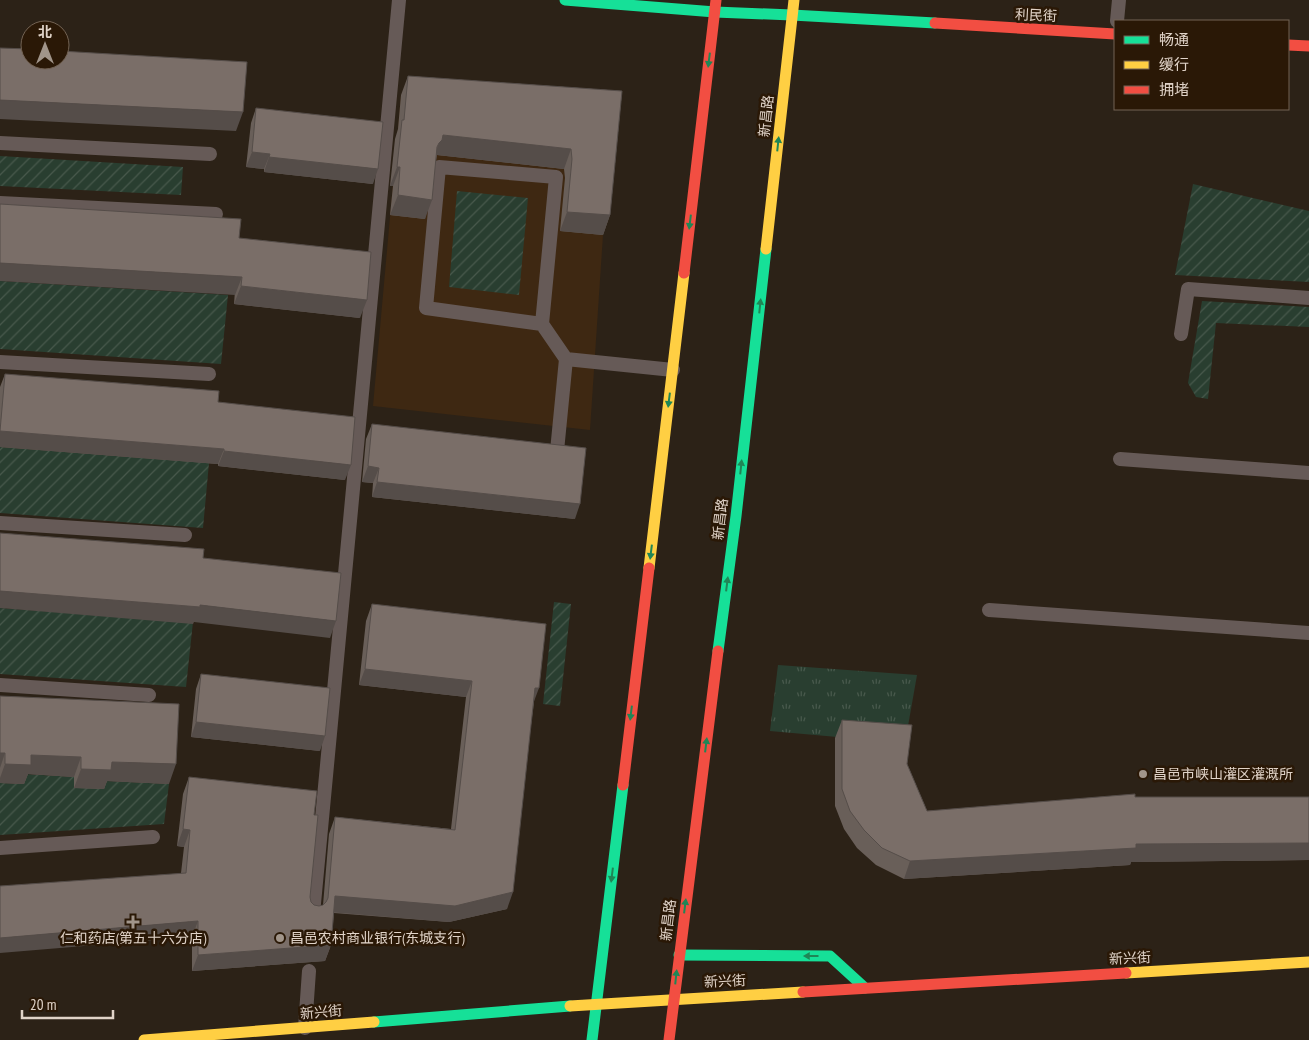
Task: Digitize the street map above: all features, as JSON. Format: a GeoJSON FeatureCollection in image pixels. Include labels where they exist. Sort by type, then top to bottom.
{"type":"FeatureCollection","features":[{"type":"Feature","properties":{"kind":"main road","name":"利民街"},"geometry":{"type":"LineString","coordinates":[[565,0],[716,6],[792,15],[1114,34]]}},
{"type":"Feature","properties":{"kind":"main road","name":"新昌路"},"geometry":{"type":"LineString","coordinates":[[669,1040],[736,516],[794,0]]}},
{"type":"Feature","properties":{"kind":"main road"},"geometry":{"type":"LineString","coordinates":[[592,1040],[716,6]]}},
{"type":"Feature","properties":{"kind":"main road"},"geometry":{"type":"LineString","coordinates":[[1289,45],[1309,46]]}},
{"type":"Feature","properties":{"kind":"main road"},"geometry":{"type":"LineString","coordinates":[[679,955],[830,956],[864,988]]}},
{"type":"Feature","properties":{"kind":"main road","name":"新兴街"},"geometry":{"type":"LineString","coordinates":[[144,1040],[596,1004],[1309,962]]}},
{"type":"Feature","properties":{"kind":"lane"},"geometry":{"type":"LineString","coordinates":[[313,914],[399,0]]}},
{"type":"Feature","properties":{"kind":"lane"},"geometry":{"type":"LineString","coordinates":[[1117,20],[1119,0]]}},
{"type":"Feature","properties":{"kind":"lane"},"geometry":{"type":"LineString","coordinates":[[0,143],[210,154]]}},
{"type":"Feature","properties":{"kind":"lane"},"geometry":{"type":"LineString","coordinates":[[542,324],[426,308],[439,167],[556,177],[542,324],[566,359],[557,451]]}},
{"type":"Feature","properties":{"kind":"lane"},"geometry":{"type":"LineString","coordinates":[[0,203],[216,214]]}},
{"type":"Feature","properties":{"kind":"lane"},"geometry":{"type":"LineString","coordinates":[[1181,334],[1188,289],[1309,298]]}},
{"type":"Feature","properties":{"kind":"lane"},"geometry":{"type":"LineString","coordinates":[[566,359],[673,370]]}},
{"type":"Feature","properties":{"kind":"lane"},"geometry":{"type":"LineString","coordinates":[[0,362],[209,374]]}},
{"type":"Feature","properties":{"kind":"lane"},"geometry":{"type":"LineString","coordinates":[[1120,459],[1309,473]]}},
{"type":"Feature","properties":{"kind":"lane"},"geometry":{"type":"LineString","coordinates":[[0,523],[184,536]]}},
{"type":"Feature","properties":{"kind":"lane"},"geometry":{"type":"LineString","coordinates":[[989,610],[1309,633]]}},
{"type":"Feature","properties":{"kind":"lane"},"geometry":{"type":"LineString","coordinates":[[0,686],[149,695]]}},
{"type":"Feature","properties":{"kind":"lane"},"geometry":{"type":"LineString","coordinates":[[0,848],[153,837]]}},
{"type":"Feature","properties":{"kind":"lane"},"geometry":{"type":"LineString","coordinates":[[304,1028],[309,971]]}},
{"type":"Feature","properties":{"kind":"shaded area"},"geometry":{"type":"Polygon","coordinates":[[[401,95],[615,110],[603,235],[590,430],[373,406],[401,95]]]}},
{"type":"Feature","properties":{"kind":"green space"},"geometry":{"type":"Polygon","coordinates":[[[0,156],[183,167],[181,195],[0,186],[0,156]]]}},
{"type":"Feature","properties":{"kind":"green space"},"geometry":{"type":"Polygon","coordinates":[[[1193,184],[1309,211],[1309,282],[1175,275],[1193,184]]]}},
{"type":"Feature","properties":{"kind":"green space"},"geometry":{"type":"Polygon","coordinates":[[[457,191],[528,198],[519,295],[449,287],[457,191]]]}},
{"type":"Feature","properties":{"kind":"green space"},"geometry":{"type":"Polygon","coordinates":[[[0,281],[228,295],[221,364],[0,349],[0,281]]]}},
{"type":"Feature","properties":{"kind":"green space"},"geometry":{"type":"Polygon","coordinates":[[[1202,301],[1309,307],[1309,327],[1216,323],[1208,399],[1196,397],[1188,383],[1202,301]]]}},
{"type":"Feature","properties":{"kind":"green space"},"geometry":{"type":"Polygon","coordinates":[[[0,447],[209,463],[203,528],[0,513],[0,447]]]}},
{"type":"Feature","properties":{"kind":"green space"},"geometry":{"type":"Polygon","coordinates":[[[554,602],[571,604],[560,706],[543,704],[554,602]]]}},
{"type":"Feature","properties":{"kind":"green space"},"geometry":{"type":"Polygon","coordinates":[[[0,608],[193,622],[186,687],[0,674],[0,608]]]}},
{"type":"Feature","properties":{"kind":"green space"},"geometry":{"type":"Polygon","coordinates":[[[778,665],[917,675],[905,743],[770,731],[778,665]]]}},
{"type":"Feature","properties":{"kind":"green space"},"geometry":{"type":"Polygon","coordinates":[[[24,774],[74,777],[74,788],[105,781],[169,784],[164,824],[0,835],[0,783],[24,784],[24,774]]]}},
{"type":"Feature","properties":{"kind":"building"},"geometry":{"type":"Polygon","coordinates":[[[0,48],[20,49],[20,70],[70,70],[70,52],[247,62],[243,112],[0,100],[0,48]]]}},
{"type":"Feature","properties":{"kind":"building"},"geometry":{"type":"Polygon","coordinates":[[[408,76],[622,91],[610,215],[567,212],[572,159],[571,149],[443,135],[437,147],[432,200],[398,195],[400,167],[397,167],[408,76]]]}},
{"type":"Feature","properties":{"kind":"building"},"geometry":{"type":"Polygon","coordinates":[[[256,108],[383,122],[378,169],[269,157],[270,154],[252,152],[256,108]]]}},
{"type":"Feature","properties":{"kind":"building"},"geometry":{"type":"Polygon","coordinates":[[[0,204],[241,219],[239,238],[371,252],[367,300],[241,286],[242,277],[0,263],[0,204]]]}},
{"type":"Feature","properties":{"kind":"building"},"geometry":{"type":"Polygon","coordinates":[[[5,374],[219,391],[218,402],[355,417],[351,465],[224,451],[224,449],[0,431],[5,374]]]}},
{"type":"Feature","properties":{"kind":"building"},"geometry":{"type":"Polygon","coordinates":[[[372,424],[586,448],[580,504],[377,482],[379,468],[368,466],[372,424]]]}},
{"type":"Feature","properties":{"kind":"building"},"geometry":{"type":"Polygon","coordinates":[[[0,533],[204,549],[203,558],[341,573],[336,621],[200,605],[200,607],[0,591],[0,533]]]}},
{"type":"Feature","properties":{"kind":"building"},"geometry":{"type":"Polygon","coordinates":[[[372,604],[546,624],[539,688],[535,688],[513,892],[455,906],[335,896],[331,945],[198,955],[198,921],[0,938],[0,886],[186,873],[190,830],[183,829],[189,777],[317,791],[314,815],[318,815],[310,897],[314,905],[319,906],[323,905],[328,898],[335,817],[455,830],[472,681],[365,669],[372,604]]]}},
{"type":"Feature","properties":{"kind":"building"},"geometry":{"type":"Polygon","coordinates":[[[201,674],[330,688],[325,736],[196,722],[201,674]]]}},
{"type":"Feature","properties":{"kind":"building"},"geometry":{"type":"Polygon","coordinates":[[[0,696],[179,704],[176,764],[112,762],[111,770],[81,769],[81,757],[31,755],[31,765],[5,764],[5,753],[0,753],[0,696]]]}},
{"type":"Feature","properties":{"kind":"building"},"geometry":{"type":"Polygon","coordinates":[[[842,720],[912,725],[907,764],[927,811],[1135,794],[1135,797],[1309,797],[1309,843],[1136,844],[1136,848],[910,861],[882,848],[864,830],[850,811],[842,789],[842,720]]]}},
{"type":"Feature","properties":{"kind":"traffic: fast"},"geometry":{"type":"LineString","coordinates":[[565,0],[715,12],[935,23]]}},
{"type":"Feature","properties":{"kind":"traffic: fast"},"geometry":{"type":"LineString","coordinates":[[718,651],[736,516],[766,249]]}},
{"type":"Feature","properties":{"kind":"traffic: fast"},"geometry":{"type":"LineString","coordinates":[[592,1040],[623,785]]}},
{"type":"Feature","properties":{"kind":"traffic: fast"},"geometry":{"type":"LineString","coordinates":[[679,955],[830,956],[865,988]]}},
{"type":"Feature","properties":{"kind":"traffic: fast"},"geometry":{"type":"LineString","coordinates":[[374,1022],[570,1006]]}},
{"type":"Feature","properties":{"kind":"traffic: slow"},"geometry":{"type":"LineString","coordinates":[[766,249],[794,0]]}},
{"type":"Feature","properties":{"kind":"traffic: slow"},"geometry":{"type":"LineString","coordinates":[[649,568],[684,273]]}},
{"type":"Feature","properties":{"kind":"traffic: slow"},"geometry":{"type":"LineString","coordinates":[[1126,973],[1309,962]]}},
{"type":"Feature","properties":{"kind":"traffic: slow"},"geometry":{"type":"LineString","coordinates":[[570,1006],[803,992]]}},
{"type":"Feature","properties":{"kind":"traffic: slow"},"geometry":{"type":"LineString","coordinates":[[144,1040],[374,1022]]}},
{"type":"Feature","properties":{"kind":"traffic: jam"},"geometry":{"type":"LineString","coordinates":[[684,273],[716,0]]}},
{"type":"Feature","properties":{"kind":"traffic: jam"},"geometry":{"type":"LineString","coordinates":[[935,23],[1114,34]]}},
{"type":"Feature","properties":{"kind":"traffic: jam"},"geometry":{"type":"LineString","coordinates":[[1289,45],[1309,46]]}},
{"type":"Feature","properties":{"kind":"traffic: jam"},"geometry":{"type":"LineString","coordinates":[[623,785],[649,568]]}},
{"type":"Feature","properties":{"kind":"traffic: jam"},"geometry":{"type":"LineString","coordinates":[[669,1040],[718,651]]}},
{"type":"Feature","properties":{"kind":"traffic: jam"},"geometry":{"type":"LineString","coordinates":[[803,992],[1126,973]]}},
{"type":"Feature","properties":{"kind":"place","name":"昌邑市峡山灌区灌溉所"},"geometry":{"type":"Point","coordinates":[1143,774]}},
{"type":"Feature","properties":{"kind":"place","name":"仁和药店(第五十六分店)"},"geometry":{"type":"Point","coordinates":[133,922]}},
{"type":"Feature","properties":{"kind":"place","name":"昌邑农村商业银行(东城支行)"},"geometry":{"type":"Point","coordinates":[280,938]}}]}
